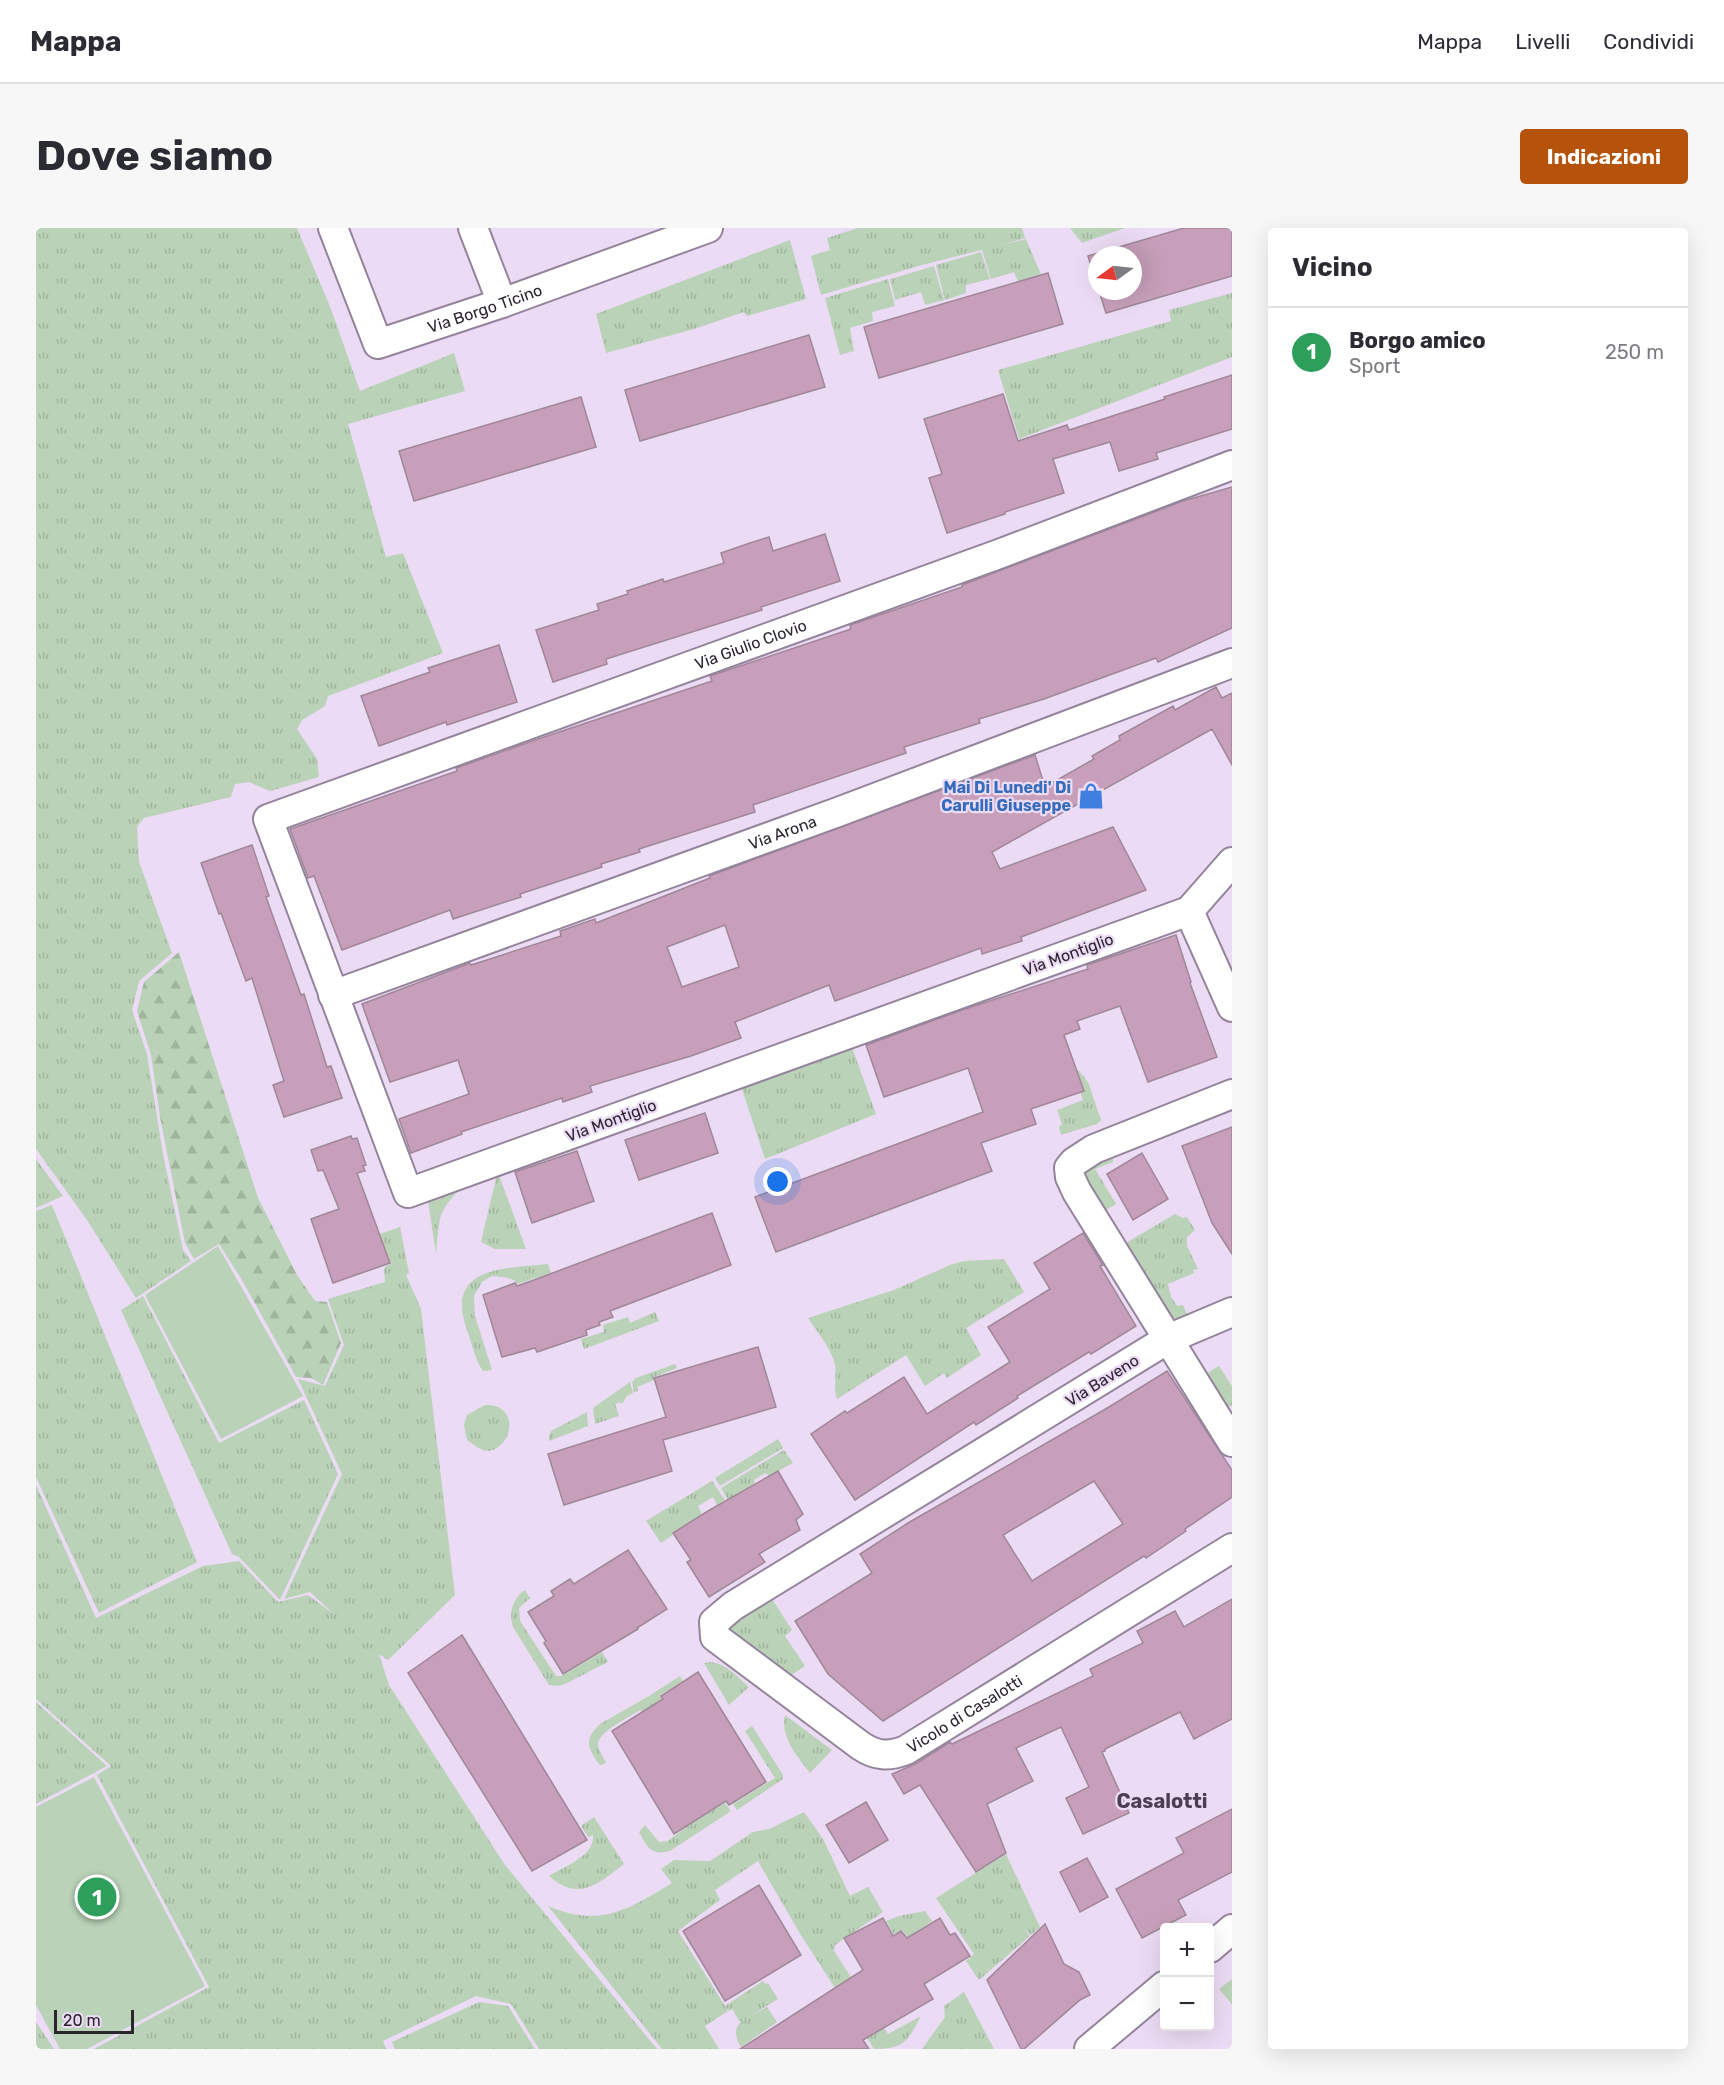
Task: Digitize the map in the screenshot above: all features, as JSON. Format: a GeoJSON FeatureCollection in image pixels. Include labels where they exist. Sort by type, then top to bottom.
{"type":"FeatureCollection","features":[{"type":"Feature","properties":{"kind":"street","name":"Via Borgo Ticino"},"geometry":{"type":"LineString","coordinates":[[333,228],[378,344],[502,303],[708,228]]}},
{"type":"Feature","properties":{"kind":"street"},"geometry":{"type":"LineString","coordinates":[[473,228],[502,303]]}},
{"type":"Feature","properties":{"kind":"street","name":"Via Giulio Clovio"},"geometry":{"type":"LineString","coordinates":[[268,819],[999,554],[1232,465]]}},
{"type":"Feature","properties":{"kind":"street","name":"Via Arona"},"geometry":{"type":"LineString","coordinates":[[333,995],[838,812],[1232,663]]}},
{"type":"Feature","properties":{"kind":"street","name":"Via Montiglio"},"geometry":{"type":"LineString","coordinates":[[268,819],[408,1193],[1189,910]]}},
{"type":"Feature","properties":{"kind":"street"},"geometry":{"type":"LineString","coordinates":[[1232,862],[1189,910],[1232,1007]]}},
{"type":"Feature","properties":{"kind":"street"},"geometry":{"type":"LineString","coordinates":[[1232,1094],[1094,1149],[1069,1168],[1070,1177],[1077,1192],[1232,1442]]}},
{"type":"Feature","properties":{"kind":"street","name":"Via Baveno"},"geometry":{"type":"LineString","coordinates":[[714,1622],[733,1606],[1168,1339],[1232,1312]]}},
{"type":"Feature","properties":{"kind":"street","name":"Vicolo di Casalotti"},"geometry":{"type":"LineString","coordinates":[[714,1622],[715,1637],[861,1746],[872,1753],[889,1755],[906,1750],[1232,1548]]}},
{"type":"Feature","properties":{"kind":"street"},"geometry":{"type":"LineString","coordinates":[[1214,1944],[1232,1929]]}},
{"type":"Feature","properties":{"kind":"street"},"geometry":{"type":"LineString","coordinates":[[1089,2049],[1160,1989]]}},
{"type":"Feature","properties":{"kind":"green space"},"geometry":{"type":"Polygon","coordinates":[[[36,228],[297,228],[331,309],[360,391],[454,353],[465,391],[348,424],[386,557],[403,553],[443,653],[328,696],[325,706],[302,720],[297,729],[317,759],[319,777],[270,791],[249,782],[235,784],[231,797],[144,818],[137,827],[139,862],[172,953],[139,981],[132,1010],[147,1054],[163,1154],[183,1250],[191,1261],[136,1298],[87,1220],[36,1149],[36,228]]]}},
{"type":"Feature","properties":{"kind":"green space"},"geometry":{"type":"Polygon","coordinates":[[[858,228],[1022,228],[1025,238],[999,246],[1026,239],[1041,274],[1018,281],[1014,272],[991,279],[982,250],[821,295],[811,256],[830,250],[827,238],[858,228]]]}},
{"type":"Feature","properties":{"kind":"green space"},"geometry":{"type":"Polygon","coordinates":[[[1070,228],[1125,228],[1082,243],[1070,228]]]}},
{"type":"Feature","properties":{"kind":"green space"},"geometry":{"type":"Polygon","coordinates":[[[790,240],[806,299],[747,316],[744,312],[694,329],[606,353],[596,314],[790,240]]]}},
{"type":"Feature","properties":{"kind":"green space"},"geometry":{"type":"Polygon","coordinates":[[[981,252],[990,279],[966,285],[966,293],[945,300],[936,265],[981,252]]]}},
{"type":"Feature","properties":{"kind":"green space"},"geometry":{"type":"Polygon","coordinates":[[[934,266],[944,300],[925,305],[921,292],[895,300],[890,279],[934,266]]]}},
{"type":"Feature","properties":{"kind":"green space"},"geometry":{"type":"Polygon","coordinates":[[[888,279],[895,306],[872,312],[873,321],[850,328],[854,351],[840,355],[825,298],[888,279]]]}},
{"type":"Feature","properties":{"kind":"green space"},"geometry":{"type":"Polygon","coordinates":[[[1232,293],[1232,357],[1019,439],[998,370],[1171,321],[1169,310],[1232,293]]]}},
{"type":"Feature","properties":{"kind":"green space"},"geometry":{"type":"Polygon","coordinates":[[[179,952],[258,1198],[297,1275],[315,1301],[327,1302],[341,1343],[323,1385],[311,1378],[296,1377],[242,1280],[219,1244],[194,1259],[185,1243],[160,1117],[151,1055],[137,1011],[144,982],[179,952]]]}},
{"type":"Feature","properties":{"kind":"green space"},"geometry":{"type":"Polygon","coordinates":[[[850,1042],[876,1114],[765,1159],[740,1083],[850,1042]]]}},
{"type":"Feature","properties":{"kind":"green space"},"geometry":{"type":"Polygon","coordinates":[[[1072,1070],[1079,1071],[1088,1082],[1101,1120],[1097,1124],[1061,1135],[1059,1127],[1062,1124],[1057,1110],[1083,1100],[1072,1070]]]}},
{"type":"Feature","properties":{"kind":"green space"},"geometry":{"type":"Polygon","coordinates":[[[1113,1157],[1113,1162],[1095,1169],[1116,1204],[1106,1210],[1083,1174],[1086,1166],[1113,1157]]]}},
{"type":"Feature","properties":{"kind":"green space"},"geometry":{"type":"Polygon","coordinates":[[[36,1159],[63,1196],[36,1208],[36,1159]]]}},
{"type":"Feature","properties":{"kind":"green space"},"geometry":{"type":"Polygon","coordinates":[[[499,1175],[526,1249],[495,1249],[481,1242],[496,1178],[499,1175]]]}},
{"type":"Feature","properties":{"kind":"green space"},"geometry":{"type":"Polygon","coordinates":[[[463,1186],[448,1203],[441,1216],[436,1254],[428,1201],[463,1186]]]}},
{"type":"Feature","properties":{"kind":"green space"},"geometry":{"type":"Polygon","coordinates":[[[52,1205],[197,1562],[99,1613],[36,1477],[36,1211],[52,1205]]]}},
{"type":"Feature","properties":{"kind":"green space"},"geometry":{"type":"Polygon","coordinates":[[[1175,1214],[1183,1218],[1187,1217],[1195,1230],[1187,1237],[1187,1246],[1198,1269],[1168,1284],[1171,1297],[1177,1306],[1183,1305],[1187,1314],[1176,1319],[1170,1316],[1124,1244],[1175,1214]]]}},
{"type":"Feature","properties":{"kind":"green space"},"geometry":{"type":"Polygon","coordinates":[[[400,1227],[409,1273],[406,1275],[421,1309],[455,1595],[388,1660],[379,1654],[389,1685],[505,1865],[657,2049],[539,2049],[511,2004],[476,1996],[383,2041],[386,2049],[94,2049],[209,1987],[97,1775],[111,1766],[36,1699],[36,1485],[96,1618],[203,1566],[239,1561],[278,1602],[308,1595],[335,1615],[310,1592],[284,1599],[342,1474],[298,1379],[325,1386],[344,1345],[328,1299],[385,1282],[384,1270],[391,1264],[380,1234],[400,1227]]]}},
{"type":"Feature","properties":{"kind":"green space"},"geometry":{"type":"Polygon","coordinates":[[[218,1246],[303,1396],[221,1439],[145,1295],[218,1246]]]}},
{"type":"Feature","properties":{"kind":"green space"},"geometry":{"type":"Polygon","coordinates":[[[1004,1259],[1024,1292],[966,1328],[981,1355],[947,1378],[944,1373],[925,1386],[906,1355],[837,1399],[833,1359],[828,1347],[808,1318],[894,1290],[950,1265],[964,1261],[1004,1259]]]}},
{"type":"Feature","properties":{"kind":"green space"},"geometry":{"type":"Polygon","coordinates":[[[548,1264],[551,1273],[517,1284],[508,1278],[492,1276],[482,1282],[474,1296],[475,1316],[492,1370],[483,1371],[474,1353],[462,1311],[463,1295],[470,1283],[481,1275],[496,1270],[548,1264]]]}},
{"type":"Feature","properties":{"kind":"green space"},"geometry":{"type":"Polygon","coordinates":[[[143,1296],[219,1443],[304,1400],[338,1474],[280,1600],[239,1557],[232,1554],[121,1310],[143,1296]]]}},
{"type":"Feature","properties":{"kind":"green space"},"geometry":{"type":"Polygon","coordinates":[[[655,1312],[659,1321],[584,1349],[581,1339],[604,1332],[603,1325],[628,1317],[630,1323],[655,1312]]]}},
{"type":"Feature","properties":{"kind":"green space"},"geometry":{"type":"Polygon","coordinates":[[[675,1364],[677,1368],[654,1377],[654,1380],[637,1387],[638,1391],[634,1392],[632,1382],[636,1378],[675,1364]]]}},
{"type":"Feature","properties":{"kind":"green space"},"geometry":{"type":"Polygon","coordinates":[[[1219,1366],[1232,1386],[1232,1405],[1228,1408],[1208,1375],[1219,1366]]]}},
{"type":"Feature","properties":{"kind":"green space"},"geometry":{"type":"Polygon","coordinates":[[[630,1382],[633,1393],[627,1396],[622,1404],[620,1402],[615,1404],[619,1416],[595,1424],[593,1408],[630,1382]]]}},
{"type":"Feature","properties":{"kind":"green space"},"geometry":{"type":"Polygon","coordinates":[[[485,1405],[504,1411],[509,1426],[508,1435],[503,1442],[497,1448],[488,1451],[479,1449],[467,1440],[464,1425],[467,1415],[485,1405]]]}},
{"type":"Feature","properties":{"kind":"green space"},"geometry":{"type":"Polygon","coordinates":[[[587,1412],[588,1426],[549,1441],[551,1431],[587,1412]]]}},
{"type":"Feature","properties":{"kind":"green space"},"geometry":{"type":"Polygon","coordinates":[[[778,1439],[783,1448],[720,1486],[715,1478],[778,1439]]]}},
{"type":"Feature","properties":{"kind":"green space"},"geometry":{"type":"Polygon","coordinates":[[[784,1450],[793,1463],[769,1476],[765,1473],[754,1480],[755,1485],[729,1502],[721,1488],[784,1450]]]}},
{"type":"Feature","properties":{"kind":"green space"},"geometry":{"type":"Polygon","coordinates":[[[712,1481],[725,1500],[717,1505],[713,1497],[698,1506],[702,1514],[672,1533],[673,1535],[661,1543],[646,1521],[712,1481]]]}},
{"type":"Feature","properties":{"kind":"green space"},"geometry":{"type":"Polygon","coordinates":[[[525,1590],[530,1598],[519,1608],[520,1621],[556,1676],[561,1676],[602,1652],[608,1662],[565,1684],[549,1685],[513,1627],[511,1617],[513,1607],[517,1598],[525,1590]]]}},
{"type":"Feature","properties":{"kind":"green space"},"geometry":{"type":"Polygon","coordinates":[[[772,1599],[792,1630],[785,1636],[805,1666],[790,1676],[729,1628],[772,1599]]]}},
{"type":"Feature","properties":{"kind":"green space"},"geometry":{"type":"Polygon","coordinates":[[[711,1662],[727,1668],[749,1687],[729,1705],[704,1663],[711,1662]]]}},
{"type":"Feature","properties":{"kind":"green space"},"geometry":{"type":"Polygon","coordinates":[[[680,1676],[683,1681],[660,1695],[663,1702],[643,1715],[640,1710],[602,1736],[598,1746],[606,1763],[600,1765],[592,1754],[589,1744],[591,1734],[595,1729],[680,1676]]]}},
{"type":"Feature","properties":{"kind":"green space"},"geometry":{"type":"Polygon","coordinates":[[[36,1702],[107,1766],[36,1804],[36,1702]]]}},
{"type":"Feature","properties":{"kind":"green space"},"geometry":{"type":"Polygon","coordinates":[[[785,1715],[832,1750],[810,1773],[787,1739],[785,1715]]]}},
{"type":"Feature","properties":{"kind":"green space"},"geometry":{"type":"Polygon","coordinates":[[[752,1726],[783,1775],[783,1779],[737,1810],[733,1804],[775,1778],[745,1731],[752,1726]]]}},
{"type":"Feature","properties":{"kind":"green space"},"geometry":{"type":"Polygon","coordinates":[[[94,1777],[205,1986],[87,2049],[60,2049],[36,2005],[36,1807],[94,1777]]]}},
{"type":"Feature","properties":{"kind":"green space"},"geometry":{"type":"Polygon","coordinates":[[[725,1803],[731,1811],[670,1851],[658,1852],[650,1849],[639,1832],[645,1825],[659,1842],[668,1841],[725,1803]]]}},
{"type":"Feature","properties":{"kind":"green space"},"geometry":{"type":"Polygon","coordinates":[[[804,1812],[823,1839],[850,1896],[868,1887],[883,1912],[835,1945],[834,1951],[888,2034],[921,2016],[904,2042],[884,2049],[874,2049],[799,1932],[758,1861],[715,1890],[720,1900],[678,1931],[728,2011],[705,2026],[719,2049],[662,2049],[548,1906],[566,1912],[598,1916],[627,1908],[672,1883],[661,1869],[674,1860],[710,1861],[753,1832],[769,1829],[804,1812]]]}},
{"type":"Feature","properties":{"kind":"green space"},"geometry":{"type":"Polygon","coordinates":[[[594,1817],[624,1864],[606,1878],[588,1887],[579,1889],[560,1884],[549,1876],[578,1860],[589,1849],[593,1835],[588,1837],[581,1826],[594,1817]]]}},
{"type":"Feature","properties":{"kind":"green space"},"geometry":{"type":"Polygon","coordinates":[[[1006,1854],[1040,1927],[1031,1935],[1024,1929],[1030,1936],[979,1980],[966,1961],[974,1954],[936,1898],[1006,1854]]]}},
{"type":"Feature","properties":{"kind":"green space"},"geometry":{"type":"Polygon","coordinates":[[[925,1911],[932,1921],[908,1937],[902,1930],[893,1934],[886,1921],[899,1916],[925,1911]]]}},
{"type":"Feature","properties":{"kind":"green space"},"geometry":{"type":"Polygon","coordinates":[[[1232,1979],[1232,2004],[1219,1989],[1232,1979]]]}},
{"type":"Feature","properties":{"kind":"green space"},"geometry":{"type":"Polygon","coordinates":[[[763,1981],[765,1984],[768,1983],[778,1999],[740,2022],[732,2009],[729,2011],[725,2006],[763,1981]]]}},
{"type":"Feature","properties":{"kind":"green space"},"geometry":{"type":"Polygon","coordinates":[[[964,1992],[994,2049],[922,2049],[945,2017],[944,2006],[964,1992]]]}},
{"type":"Feature","properties":{"kind":"green space"},"geometry":{"type":"Polygon","coordinates":[[[479,2002],[508,2006],[535,2049],[395,2049],[392,2042],[479,2002]]]}},
{"type":"Feature","properties":{"kind":"green space"},"geometry":{"type":"Polygon","coordinates":[[[767,2007],[777,2022],[741,2047],[736,2032],[738,2026],[746,2018],[767,2007]]]}},
{"type":"Feature","properties":{"kind":"green space"},"geometry":{"type":"Polygon","coordinates":[[[36,2022],[54,2049],[36,2049],[36,2022]]]}},
{"type":"Feature","properties":{"kind":"building"},"geometry":{"type":"Polygon","coordinates":[[[1184,228],[1232,228],[1232,276],[1106,313],[1102,300],[1142,300],[1142,246],[1122,246],[1184,228]]]}},
{"type":"Feature","properties":{"kind":"building"},"geometry":{"type":"Polygon","coordinates":[[[1048,273],[1063,324],[879,378],[864,327],[1048,273]]]}},
{"type":"Feature","properties":{"kind":"building"},"geometry":{"type":"Polygon","coordinates":[[[809,335],[825,387],[640,441],[625,390],[809,335]]]}},
{"type":"Feature","properties":{"kind":"building"},"geometry":{"type":"Polygon","coordinates":[[[1232,375],[1232,429],[1156,453],[1158,459],[1119,471],[1110,442],[1053,459],[1064,493],[947,533],[929,478],[942,474],[924,419],[1003,394],[1018,441],[1067,425],[1069,430],[1232,375]]]}},
{"type":"Feature","properties":{"kind":"building"},"geometry":{"type":"Polygon","coordinates":[[[581,397],[596,447],[414,501],[399,451],[581,397]]]}},
{"type":"Feature","properties":{"kind":"building"},"geometry":{"type":"Polygon","coordinates":[[[1232,487],[1232,628],[1158,662],[1156,658],[1044,699],[979,719],[980,723],[904,747],[906,753],[753,805],[755,812],[639,849],[640,852],[601,864],[602,867],[520,894],[521,897],[453,919],[450,910],[342,950],[314,876],[308,878],[290,829],[457,771],[456,768],[541,738],[712,681],[710,676],[851,629],[850,625],[962,587],[962,585],[1183,501],[1232,487]]]}},
{"type":"Feature","properties":{"kind":"building"},"geometry":{"type":"Polygon","coordinates":[[[825,534],[840,581],[761,607],[762,610],[606,659],[607,664],[553,682],[536,630],[599,610],[597,604],[628,594],[627,591],[724,563],[721,553],[750,543],[769,537],[773,551],[825,534]]]}},
{"type":"Feature","properties":{"kind":"building"},"geometry":{"type":"Polygon","coordinates":[[[499,645],[517,702],[447,725],[446,722],[379,746],[361,696],[430,672],[428,668],[499,645]]]}},
{"type":"Feature","properties":{"kind":"building"},"geometry":{"type":"Polygon","coordinates":[[[1216,687],[1222,698],[1232,693],[1232,765],[1212,729],[992,852],[1000,869],[1113,827],[1146,890],[1021,937],[1022,941],[982,954],[981,948],[835,1001],[829,985],[735,1022],[741,1038],[691,1056],[590,1086],[592,1092],[563,1102],[562,1098],[461,1132],[462,1134],[411,1153],[399,1119],[469,1094],[458,1060],[390,1082],[362,1004],[470,963],[471,965],[561,936],[560,931],[595,919],[596,923],[710,878],[709,876],[1035,755],[1045,787],[1094,759],[1092,756],[1120,740],[1119,736],[1173,706],[1175,710],[1216,687]],[[725,925],[667,947],[682,987],[739,967],[725,925]]]}},
{"type":"Feature","properties":{"kind":"building"},"geometry":{"type":"Polygon","coordinates":[[[252,845],[269,896],[266,897],[301,995],[304,994],[327,1067],[331,1066],[342,1098],[284,1117],[273,1085],[284,1081],[252,978],[246,981],[201,863],[252,845]]]}},
{"type":"Feature","properties":{"kind":"building"},"geometry":{"type":"Polygon","coordinates":[[[1176,935],[1190,983],[1217,1057],[1148,1082],[1120,1006],[1077,1021],[1080,1029],[1064,1035],[1084,1091],[1031,1109],[1036,1124],[981,1143],[992,1171],[776,1252],[755,1197],[983,1112],[968,1068],[884,1097],[866,1045],[962,1010],[1088,969],[1087,965],[1176,935]]]}},
{"type":"Feature","properties":{"kind":"building"},"geometry":{"type":"Polygon","coordinates":[[[705,1113],[718,1153],[639,1180],[625,1140],[705,1113]]]}},
{"type":"Feature","properties":{"kind":"building"},"geometry":{"type":"Polygon","coordinates":[[[1232,1127],[1232,1254],[1212,1223],[1182,1146],[1232,1127]]]}},
{"type":"Feature","properties":{"kind":"building"},"geometry":{"type":"Polygon","coordinates":[[[351,1136],[352,1139],[357,1138],[366,1165],[363,1166],[365,1171],[357,1173],[390,1263],[333,1283],[311,1219],[339,1209],[323,1170],[318,1171],[311,1150],[351,1136]]]}},
{"type":"Feature","properties":{"kind":"building"},"geometry":{"type":"Polygon","coordinates":[[[577,1151],[594,1201],[532,1223],[515,1172],[577,1151]]]}},
{"type":"Feature","properties":{"kind":"building"},"geometry":{"type":"Polygon","coordinates":[[[1142,1153],[1168,1199],[1133,1220],[1107,1174],[1142,1153]]]}},
{"type":"Feature","properties":{"kind":"building"},"geometry":{"type":"Polygon","coordinates":[[[712,1213],[731,1265],[610,1311],[613,1317],[586,1330],[587,1335],[537,1352],[535,1348],[502,1357],[483,1295],[515,1283],[517,1286],[534,1280],[712,1213]]]}},
{"type":"Feature","properties":{"kind":"building"},"geometry":{"type":"Polygon","coordinates":[[[1083,1233],[1136,1326],[1017,1396],[1018,1398],[976,1425],[974,1422],[855,1500],[811,1434],[845,1411],[847,1413],[904,1377],[927,1414],[1010,1362],[988,1327],[1050,1289],[1034,1263],[1083,1233]]]}},
{"type":"Feature","properties":{"kind":"building"},"geometry":{"type":"Polygon","coordinates":[[[758,1347],[776,1407],[663,1440],[672,1471],[564,1505],[548,1454],[666,1417],[654,1378],[758,1347]]]}},
{"type":"Feature","properties":{"kind":"building"},"geometry":{"type":"Polygon","coordinates":[[[1167,1371],[1232,1470],[1232,1497],[1146,1558],[1144,1556],[883,1721],[828,1674],[795,1621],[872,1573],[860,1554],[908,1523],[1167,1371]],[[1094,1481],[1003,1535],[1032,1581],[1123,1524],[1094,1481]]]}},
{"type":"Feature","properties":{"kind":"building"},"geometry":{"type":"Polygon","coordinates":[[[778,1471],[803,1514],[796,1520],[800,1530],[759,1554],[765,1562],[709,1597],[687,1562],[691,1560],[673,1533],[778,1471]]]}},
{"type":"Feature","properties":{"kind":"building"},"geometry":{"type":"Polygon","coordinates":[[[628,1550],[667,1609],[563,1674],[528,1612],[554,1596],[551,1591],[570,1579],[574,1584],[628,1550]]]}},
{"type":"Feature","properties":{"kind":"building"},"geometry":{"type":"Polygon","coordinates":[[[1232,1599],[1232,1719],[1194,1739],[1180,1712],[1105,1749],[1102,1752],[1129,1813],[1083,1834],[1066,1798],[1089,1787],[1061,1727],[1016,1748],[1033,1781],[987,1804],[1006,1853],[976,1872],[920,1785],[904,1794],[892,1774],[915,1764],[950,1742],[952,1744],[1093,1676],[1090,1669],[1143,1643],[1137,1631],[1175,1611],[1184,1627],[1232,1599]]]}},
{"type":"Feature","properties":{"kind":"building"},"geometry":{"type":"Polygon","coordinates":[[[462,1635],[587,1840],[532,1871],[408,1673],[462,1635]]]}},
{"type":"Feature","properties":{"kind":"building"},"geometry":{"type":"Polygon","coordinates":[[[698,1672],[766,1782],[729,1805],[726,1801],[674,1834],[612,1731],[663,1699],[661,1696],[698,1672]]]}},
{"type":"Feature","properties":{"kind":"building"},"geometry":{"type":"Polygon","coordinates":[[[866,1802],[888,1840],[849,1863],[826,1825],[866,1802]]]}},
{"type":"Feature","properties":{"kind":"building"},"geometry":{"type":"Polygon","coordinates":[[[1232,1809],[1232,1872],[1178,1900],[1186,1915],[1171,1923],[1160,1923],[1160,1929],[1142,1938],[1116,1889],[1184,1853],[1176,1838],[1232,1809]]]}},
{"type":"Feature","properties":{"kind":"building"},"geometry":{"type":"Polygon","coordinates":[[[1087,1858],[1108,1897],[1080,1912],[1060,1872],[1087,1858]]]}},
{"type":"Feature","properties":{"kind":"building"},"geometry":{"type":"Polygon","coordinates":[[[759,1885],[801,1955],[725,2001],[683,1931],[759,1885]]]}},
{"type":"Feature","properties":{"kind":"building"},"geometry":{"type":"Polygon","coordinates":[[[883,1918],[893,1936],[901,1931],[907,1938],[940,1918],[950,1935],[955,1933],[970,1956],[924,1984],[933,1999],[863,2040],[869,2049],[740,2049],[863,1970],[844,1938],[883,1918]]]}},
{"type":"Feature","properties":{"kind":"building"},"geometry":{"type":"Polygon","coordinates":[[[1045,1924],[1064,1964],[1079,1972],[1090,1995],[1080,2000],[1024,2049],[1021,2049],[987,1980],[1045,1924]]]}},
{"type":"Feature","properties":{"kind":"place","name":"Mai Di Lunedi' Di Carulli Giuseppe"},"geometry":{"type":"Point","coordinates":[1091,796]}},
{"type":"Feature","properties":{"kind":"place","name":"Borgo amico"},"geometry":{"type":"Point","coordinates":[97,1897]}},
{"type":"Feature","properties":{"kind":"district","name":"Casalotti"},"geometry":{"type":"Point","coordinates":[1162,1801]}}]}
